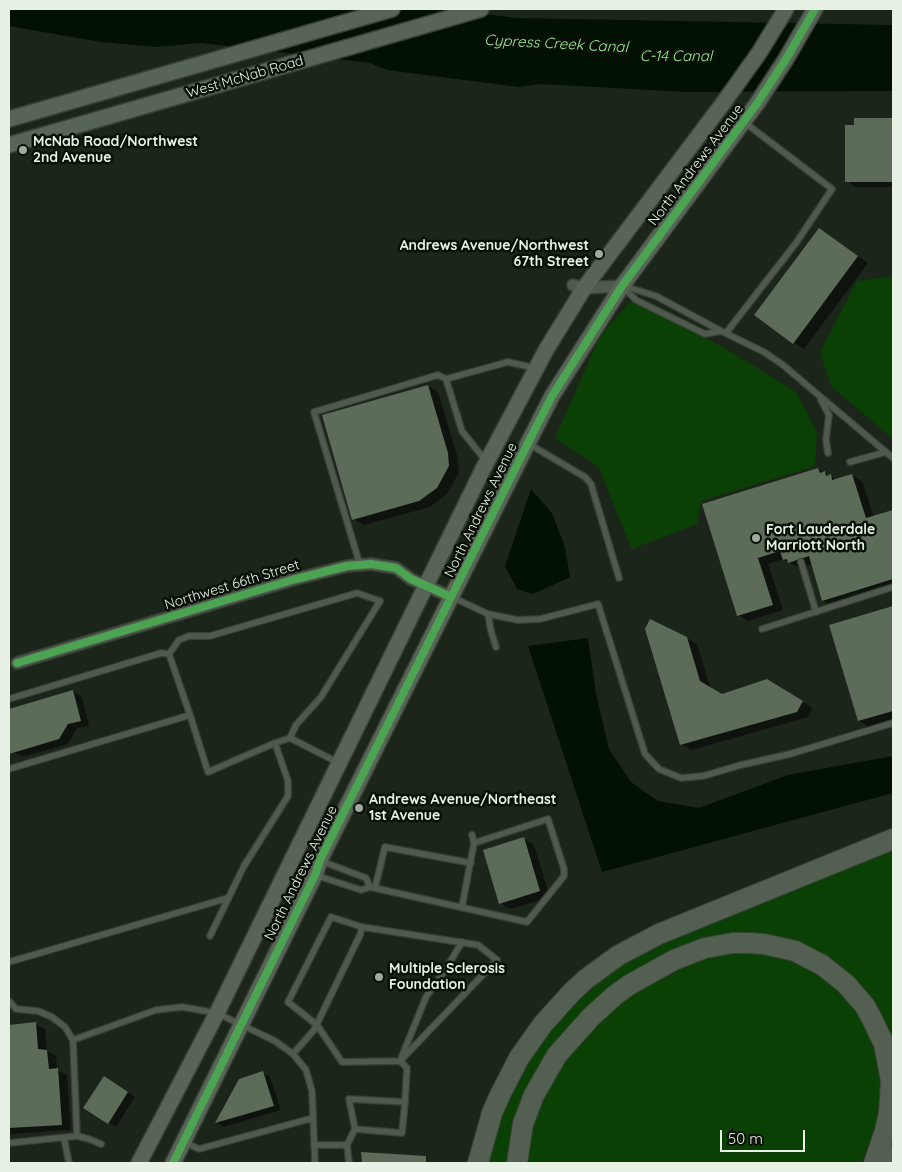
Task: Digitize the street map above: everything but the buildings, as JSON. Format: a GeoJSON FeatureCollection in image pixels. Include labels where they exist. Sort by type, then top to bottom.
{"type":"FeatureCollection","features":[{"type":"Feature","properties":{"kind":"highway"},"geometry":{"type":"LineString","coordinates":[[478,1163],[492,1113],[519,1058],[543,1024],[586,979],[619,955],[659,934],[893,839]]}},
{"type":"Feature","properties":{"kind":"highway"},"geometry":{"type":"LineString","coordinates":[[517,1163],[523,1124],[534,1095],[557,1056],[591,1017],[629,985],[674,960],[705,948],[734,943],[778,946],[809,957],[835,974],[865,1006],[884,1044],[890,1081],[889,1113],[874,1163]]}},
{"type":"Feature","properties":{"kind":"highway"},"geometry":{"type":"LineString","coordinates":[[889,1163],[893,1155]]}},
{"type":"Feature","properties":{"kind":"main road","name":"West McNab Road"},"geometry":{"type":"LineString","coordinates":[[9,119],[392,9]]}},
{"type":"Feature","properties":{"kind":"main road","name":"West McNab Road"},"geometry":{"type":"LineString","coordinates":[[9,145],[481,9]]}},
{"type":"Feature","properties":{"kind":"main road","name":"North Andrews Avenue"},"geometry":{"type":"LineString","coordinates":[[139,1163],[217,1013],[487,462],[579,286],[724,102],[759,53],[784,12]]}},
{"type":"Feature","properties":{"kind":"main road","name":"North Andrews Avenue"},"geometry":{"type":"LineString","coordinates":[[173,1163],[315,875],[320,860],[552,396],[622,286],[758,102],[813,12]]}},
{"type":"Feature","properties":{"kind":"street"},"geometry":{"type":"LineString","coordinates":[[579,286],[622,286]]}},
{"type":"Feature","properties":{"kind":"street","name":"Northwest 66th Street"},"geometry":{"type":"LineString","coordinates":[[13,664],[292,580],[347,566],[371,564],[396,568],[412,579],[452,597]]}},
{"type":"Feature","properties":{"kind":"lane"},"geometry":{"type":"LineString","coordinates":[[622,286],[636,300],[705,334],[724,332],[796,243],[832,189],[743,122]]}},
{"type":"Feature","properties":{"kind":"lane"},"geometry":{"type":"LineString","coordinates":[[622,286],[656,296],[764,352],[893,458]]}},
{"type":"Feature","properties":{"kind":"lane"},"geometry":{"type":"LineString","coordinates":[[446,380],[508,362],[536,368]]}},
{"type":"Feature","properties":{"kind":"lane"},"geometry":{"type":"LineString","coordinates":[[360,565],[314,412],[438,375],[446,380],[462,431],[487,462]]}},
{"type":"Feature","properties":{"kind":"lane"},"geometry":{"type":"LineString","coordinates":[[819,396],[829,416],[826,440],[828,453]]}},
{"type":"Feature","properties":{"kind":"lane"},"geometry":{"type":"LineString","coordinates":[[528,443],[585,477],[591,484],[619,578]]}},
{"type":"Feature","properties":{"kind":"lane"},"geometry":{"type":"LineString","coordinates":[[850,462],[886,452]]}},
{"type":"Feature","properties":{"kind":"lane"},"geometry":{"type":"LineString","coordinates":[[801,562],[816,612]]}},
{"type":"Feature","properties":{"kind":"lane"},"geometry":{"type":"LineString","coordinates":[[762,629],[893,587]]}},
{"type":"Feature","properties":{"kind":"lane"},"geometry":{"type":"LineString","coordinates":[[169,654],[180,640],[189,636],[210,636],[357,594],[380,601],[322,697],[296,725],[290,738]]}},
{"type":"Feature","properties":{"kind":"lane"},"geometry":{"type":"LineString","coordinates":[[452,597],[488,614],[518,620],[540,619],[598,604],[645,754],[659,769],[681,778],[703,776],[790,754],[893,723]]}},
{"type":"Feature","properties":{"kind":"lane"},"geometry":{"type":"LineString","coordinates":[[488,614],[496,647]]}},
{"type":"Feature","properties":{"kind":"lane"},"geometry":{"type":"LineString","coordinates":[[9,699],[161,653],[169,654]]}},
{"type":"Feature","properties":{"kind":"lane"},"geometry":{"type":"LineString","coordinates":[[169,654],[208,772],[290,738],[339,763]]}},
{"type":"Feature","properties":{"kind":"lane"},"geometry":{"type":"LineString","coordinates":[[9,769],[190,715]]}},
{"type":"Feature","properties":{"kind":"lane"},"geometry":{"type":"LineString","coordinates":[[210,936],[244,866],[288,796],[288,781],[275,743]]}},
{"type":"Feature","properties":{"kind":"lane"},"geometry":{"type":"LineString","coordinates":[[315,875],[361,890],[372,887],[527,922],[564,876],[564,869],[548,819],[474,843]]}},
{"type":"Feature","properties":{"kind":"lane"},"geometry":{"type":"LineString","coordinates":[[462,907],[474,843],[472,835]]}},
{"type":"Feature","properties":{"kind":"lane"},"geometry":{"type":"LineString","coordinates":[[372,887],[385,847],[471,863]]}},
{"type":"Feature","properties":{"kind":"lane"},"geometry":{"type":"LineString","coordinates":[[320,860],[366,878],[372,887]]}},
{"type":"Feature","properties":{"kind":"lane"},"geometry":{"type":"LineString","coordinates":[[9,962],[228,898]]}},
{"type":"Feature","properties":{"kind":"lane"},"geometry":{"type":"LineString","coordinates":[[331,917],[362,927],[478,945],[497,960],[400,1060],[342,1062],[317,1025],[288,1002],[331,917]]}},
{"type":"Feature","properties":{"kind":"lane"},"geometry":{"type":"LineString","coordinates":[[293,1054],[317,1025],[360,935],[362,927]]}},
{"type":"Feature","properties":{"kind":"lane"},"geometry":{"type":"LineString","coordinates":[[400,1060],[426,997],[462,942]]}},
{"type":"Feature","properties":{"kind":"lane"},"geometry":{"type":"LineString","coordinates":[[9,1002],[16,1009],[38,1011],[52,1016],[64,1027],[73,1040],[77,1136]]}},
{"type":"Feature","properties":{"kind":"lane"},"geometry":{"type":"LineString","coordinates":[[73,1040],[156,1010],[182,1007],[217,1013],[274,1041],[293,1054],[306,1070],[312,1091],[315,1163]]}},
{"type":"Feature","properties":{"kind":"lane"},"geometry":{"type":"LineString","coordinates":[[355,1129],[402,1133],[407,1068],[400,1060]]}},
{"type":"Feature","properties":{"kind":"lane"},"geometry":{"type":"LineString","coordinates":[[349,1163],[347,1145],[355,1129],[349,1099],[405,1102]]}},
{"type":"Feature","properties":{"kind":"lane"},"geometry":{"type":"LineString","coordinates":[[184,1142],[199,1149],[313,1118]]}},
{"type":"Feature","properties":{"kind":"lane"},"geometry":{"type":"LineString","coordinates":[[9,1143],[77,1136],[89,1138],[101,1144]]}},
{"type":"Feature","properties":{"kind":"lane"},"geometry":{"type":"LineString","coordinates":[[64,1138],[69,1163]]}},
{"type":"Feature","properties":{"kind":"lane"},"geometry":{"type":"LineString","coordinates":[[314,1146],[347,1145]]}},
{"type":"Feature","properties":{"kind":"green space"},"geometry":{"type":"Polygon","coordinates":[[[893,276],[893,439],[831,386],[820,352],[857,281],[893,276]]]}},
{"type":"Feature","properties":{"kind":"green space"},"geometry":{"type":"Polygon","coordinates":[[[633,299],[726,349],[796,392],[817,432],[815,466],[701,501],[697,524],[632,549],[599,467],[555,438],[600,336],[633,299]]]}},
{"type":"Feature","properties":{"kind":"green space"},"geometry":{"type":"Polygon","coordinates":[[[893,848],[893,1054],[857,986],[735,937],[572,1027],[512,1163],[487,1163],[501,1114],[531,1053],[578,997],[604,975],[664,940],[893,848]]]}},
{"type":"Feature","properties":{"kind":"green space"},"geometry":{"type":"Polygon","coordinates":[[[732,950],[778,954],[816,971],[853,1002],[865,1023],[880,1075],[880,1100],[877,1124],[861,1163],[523,1163],[525,1138],[553,1074],[606,1011],[678,965],[732,950]]]}},
{"type":"Feature","properties":{"kind":"water","name":"C-14 Canal"},"geometry":{"type":"Polygon","coordinates":[[[9,9],[442,9],[517,18],[893,25],[893,91],[687,92],[541,84],[519,87],[387,70],[370,63],[201,43],[156,47],[101,42],[9,26],[9,9]]]}},
{"type":"Feature","properties":{"kind":"water"},"geometry":{"type":"Polygon","coordinates":[[[531,489],[552,513],[565,547],[570,577],[533,594],[517,589],[505,566],[531,489]]]}},
{"type":"Feature","properties":{"kind":"water"},"geometry":{"type":"Polygon","coordinates":[[[588,638],[596,694],[609,749],[631,782],[658,801],[699,808],[788,775],[893,756],[893,793],[602,872],[528,646],[588,638]]]}},
{"type":"Feature","properties":{"kind":"cycle path"},"geometry":{"type":"LineString","coordinates":[[173,1163],[315,875],[320,860],[552,396],[622,286],[758,102],[815,9]]}},
{"type":"Feature","properties":{"kind":"cycle path"},"geometry":{"type":"LineString","coordinates":[[17,663],[292,580],[347,566],[371,564],[396,568],[411,579],[451,597]]}},
{"type":"Feature","properties":{"kind":"place","name":"McNab Road/Northwest 2nd Avenue"},"geometry":{"type":"Point","coordinates":[23,150]}},
{"type":"Feature","properties":{"kind":"place","name":"Andrews Avenue/Northwest 67th Street"},"geometry":{"type":"Point","coordinates":[599,254]}},
{"type":"Feature","properties":{"kind":"place","name":"Fort Lauderdale Marriott North"},"geometry":{"type":"Point","coordinates":[756,538]}},
{"type":"Feature","properties":{"kind":"place","name":"Andrews Avenue/Northeast 1st Avenue"},"geometry":{"type":"Point","coordinates":[359,808]}},
{"type":"Feature","properties":{"kind":"place","name":"Multiple Sclerosis Foundation"},"geometry":{"type":"Point","coordinates":[379,977]}},
{"type":"Feature","properties":{"kind":"water label","name":"Cypress Creek Canal"},"geometry":{"type":"Point","coordinates":[556,44]}}]}
